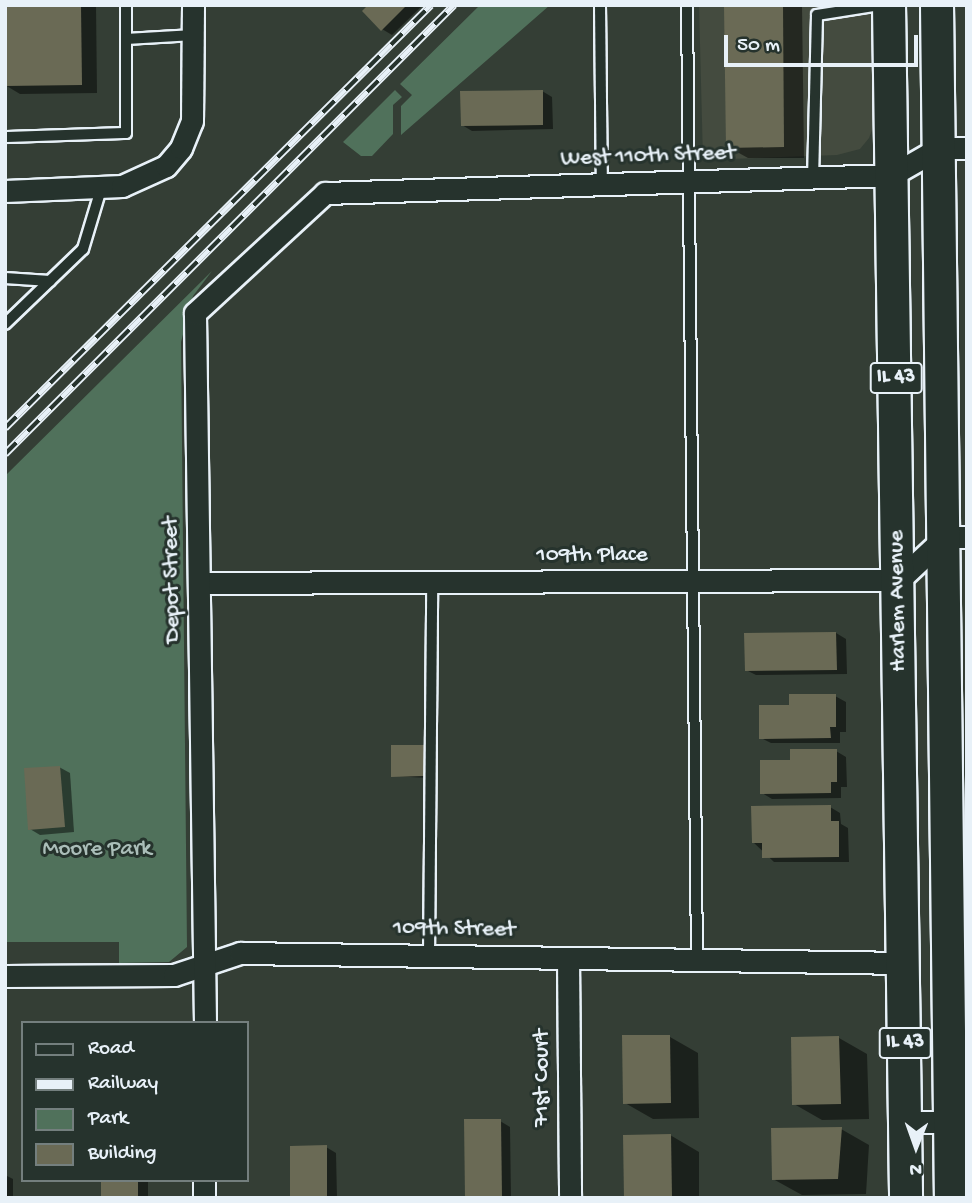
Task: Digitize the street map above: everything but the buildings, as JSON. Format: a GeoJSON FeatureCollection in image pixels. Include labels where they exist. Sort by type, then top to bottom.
{"type":"FeatureCollection","features":[{"type":"Feature","properties":{"kind":"main road","name":"Harlem Avenue"},"geometry":{"type":"LineString","coordinates":[[889,5],[905,963],[906,1198]]}},
{"type":"Feature","properties":{"kind":"main road","name":"Harlem Avenue"},"geometry":{"type":"LineString","coordinates":[[937,5],[953,148],[958,1122],[951,1198]]}},
{"type":"Feature","properties":{"kind":"street"},"geometry":{"type":"LineString","coordinates":[[5,191],[101,189],[144,180],[166,166],[181,148],[192,121],[193,5]]}},
{"type":"Feature","properties":{"kind":"street","name":"West 110th Street"},"geometry":{"type":"LineString","coordinates":[[325,193],[892,175],[953,148]]}},
{"type":"Feature","properties":{"kind":"street","name":"Depot Street"},"geometry":{"type":"LineString","coordinates":[[205,1021],[195,313],[325,193]]}},
{"type":"Feature","properties":{"kind":"street"},"geometry":{"type":"LineString","coordinates":[[899,580],[956,537]]}},
{"type":"Feature","properties":{"kind":"street","name":"109th Place"},"geometry":{"type":"LineString","coordinates":[[200,583],[899,580]]}},
{"type":"Feature","properties":{"kind":"street","name":"109th Street"},"geometry":{"type":"LineString","coordinates":[[5,976],[174,975],[240,953],[905,963]]}},
{"type":"Feature","properties":{"kind":"street","name":"71st Court"},"geometry":{"type":"LineString","coordinates":[[568,958],[570,1198]]}},
{"type":"Feature","properties":{"kind":"street"},"geometry":{"type":"LineString","coordinates":[[905,1122],[958,1122]]}},
{"type":"Feature","properties":{"kind":"lane"},"geometry":{"type":"LineString","coordinates":[[5,137],[126,133],[126,5]]}},
{"type":"Feature","properties":{"kind":"lane"},"geometry":{"type":"LineString","coordinates":[[600,5],[602,185]]}},
{"type":"Feature","properties":{"kind":"lane"},"geometry":{"type":"LineString","coordinates":[[687,5],[697,960]]}},
{"type":"Feature","properties":{"kind":"lane"},"geometry":{"type":"LineString","coordinates":[[813,179],[817,15],[881,5]]}},
{"type":"Feature","properties":{"kind":"lane"},"geometry":{"type":"LineString","coordinates":[[125,39],[194,35]]}},
{"type":"Feature","properties":{"kind":"lane"},"geometry":{"type":"LineString","coordinates":[[5,324],[83,249],[101,189]]}},
{"type":"Feature","properties":{"kind":"lane"},"geometry":{"type":"LineString","coordinates":[[5,278],[50,281]]}},
{"type":"Feature","properties":{"kind":"lane"},"geometry":{"type":"LineString","coordinates":[[429,956],[432,582]]}},
{"type":"Feature","properties":{"kind":"shaded area"},"geometry":{"type":"Polygon","coordinates":[[[699,5],[873,5],[875,122],[869,138],[860,149],[837,155],[703,160],[699,5]]]}},
{"type":"Feature","properties":{"kind":"green space"},"geometry":{"type":"Polygon","coordinates":[[[480,5],[550,5],[401,135],[401,106],[412,95],[400,84],[480,5]]]}},
{"type":"Feature","properties":{"kind":"green space"},"geometry":{"type":"Polygon","coordinates":[[[395,90],[402,97],[393,105],[393,134],[372,156],[361,156],[343,142],[395,90]]]}},
{"type":"Feature","properties":{"kind":"green space","name":"Moore Park"},"geometry":{"type":"Polygon","coordinates":[[[212,271],[193,296],[181,342],[187,947],[169,962],[119,963],[119,942],[5,942],[5,476],[212,271]]]}},
{"type":"Feature","properties":{"kind":"railway"},"geometry":{"type":"LineString","coordinates":[[5,428],[431,5]]}},
{"type":"Feature","properties":{"kind":"railway"},"geometry":{"type":"LineString","coordinates":[[5,454],[454,5]]}}]}
